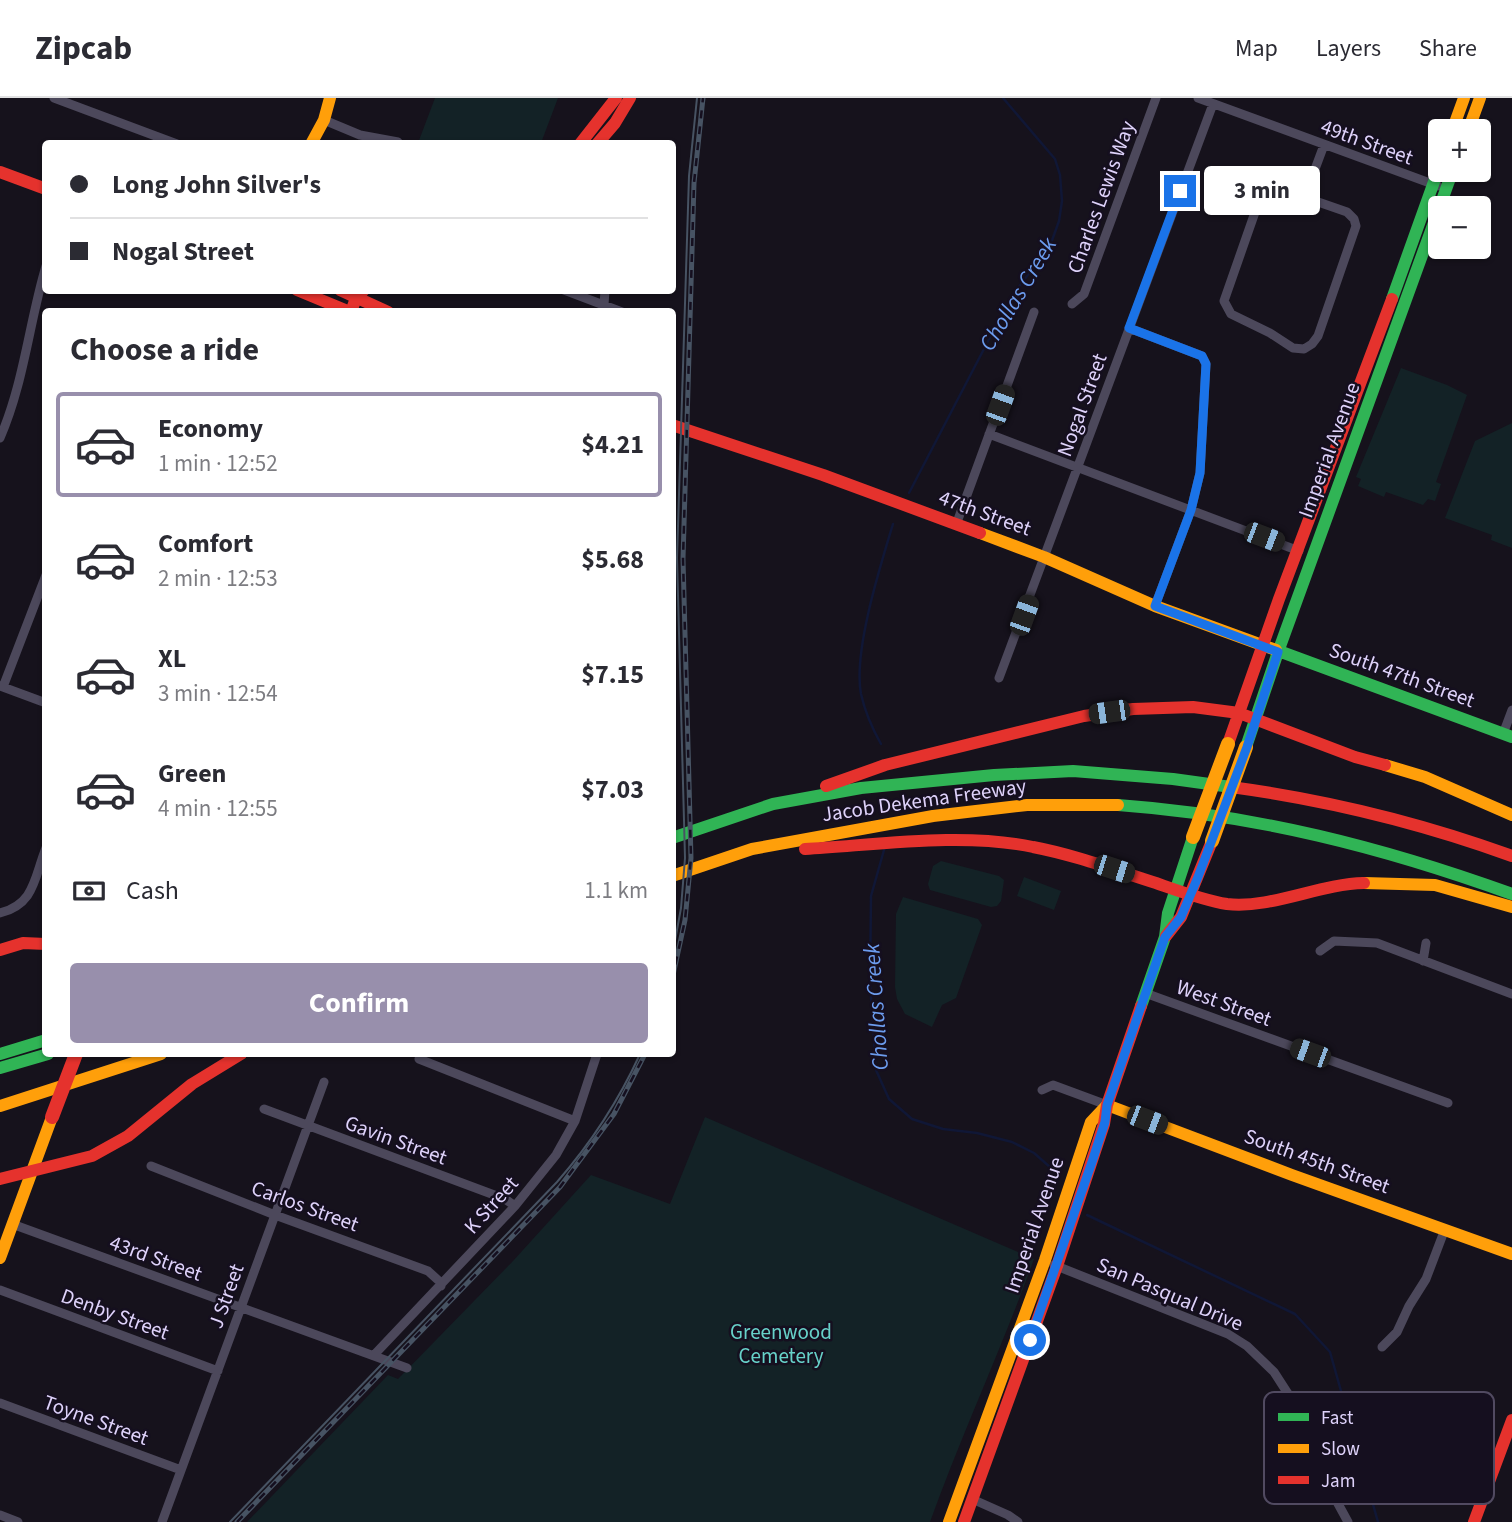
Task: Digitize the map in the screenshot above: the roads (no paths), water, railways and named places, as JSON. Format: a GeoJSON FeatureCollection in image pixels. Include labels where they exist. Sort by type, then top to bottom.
{"type":"FeatureCollection","features":[{"type":"Feature","properties":{"kind":"main road"},"geometry":{"type":"LineString","coordinates":[[313,140],[324,120],[330,98]]}},
{"type":"Feature","properties":{"kind":"main road"},"geometry":{"type":"LineString","coordinates":[[583,140],[617,98]]}},
{"type":"Feature","properties":{"kind":"main road"},"geometry":{"type":"LineString","coordinates":[[597,140],[616,110],[617,98]]}},
{"type":"Feature","properties":{"kind":"main road"},"geometry":{"type":"LineString","coordinates":[[599,140],[615,123],[630,98]]}},
{"type":"Feature","properties":{"kind":"main road"},"geometry":{"type":"LineString","coordinates":[[1456,119],[1464,98]]}},
{"type":"Feature","properties":{"kind":"main road"},"geometry":{"type":"LineString","coordinates":[[1472,119],[1480,98]]}},
{"type":"Feature","properties":{"kind":"main road"},"geometry":{"type":"LineString","coordinates":[[0,172],[42,188]]}},
{"type":"Feature","properties":{"kind":"main road","name":"Imperial Avenue"},"geometry":{"type":"LineString","coordinates":[[1165,937],[1181,917],[1191,895],[1247,747],[1440,182]]}},
{"type":"Feature","properties":{"kind":"main road","name":"Imperial Avenue"},"geometry":{"type":"LineString","coordinates":[[949,1522],[1105,1122],[1107,1105],[1165,937],[1175,889],[1262,645],[1443,182]]}},
{"type":"Feature","properties":{"kind":"main road"},"geometry":{"type":"LineString","coordinates":[[320,294],[355,300],[377,308]]}},
{"type":"Feature","properties":{"kind":"main road","name":"47th Street"},"geometry":{"type":"LineString","coordinates":[[676,426],[823,475],[1044,557],[1155,606],[1278,652]]}},
{"type":"Feature","properties":{"kind":"main road","name":"South 47th Street"},"geometry":{"type":"LineString","coordinates":[[1278,652],[1508,736]]}},
{"type":"Feature","properties":{"kind":"main road"},"geometry":{"type":"LineString","coordinates":[[773,804],[886,765],[1084,716],[1133,709],[1193,707],[1239,713],[1355,757],[1425,777],[1512,815]]}},
{"type":"Feature","properties":{"kind":"main road","name":"Jacob Dekema Freeway"},"geometry":{"type":"LineString","coordinates":[[676,837],[773,804],[861,788],[994,775],[1073,771],[1173,779],[1291,795],[1387,817],[1471,841],[1512,856]]}},
{"type":"Feature","properties":{"kind":"main road","name":"Jacob Dekema Freeway"},"geometry":{"type":"LineString","coordinates":[[676,875],[735,854],[931,816],[1051,804],[1179,810],[1259,821],[1457,873],[1512,894]]}},
{"type":"Feature","properties":{"kind":"main road"},"geometry":{"type":"LineString","coordinates":[[735,854],[949,840],[1001,843],[1031,846],[1090,861],[1191,895],[1229,904],[1261,902],[1346,883],[1388,882],[1435,885],[1512,907]]}},
{"type":"Feature","properties":{"kind":"main road"},"geometry":{"type":"LineString","coordinates":[[0,950],[23,943],[42,944]]}},
{"type":"Feature","properties":{"kind":"main road"},"geometry":{"type":"LineString","coordinates":[[0,1054],[42,1041]]}},
{"type":"Feature","properties":{"kind":"main road"},"geometry":{"type":"LineString","coordinates":[[0,1068],[42,1056]]}},
{"type":"Feature","properties":{"kind":"main road"},"geometry":{"type":"LineString","coordinates":[[0,1258],[75,1057]]}},
{"type":"Feature","properties":{"kind":"main road"},"geometry":{"type":"LineString","coordinates":[[0,1106],[152,1057]]}},
{"type":"Feature","properties":{"kind":"main road"},"geometry":{"type":"LineString","coordinates":[[0,1179],[92,1156],[128,1136],[192,1084],[236,1057]]}},
{"type":"Feature","properties":{"kind":"main road","name":"South 45th Street"},"geometry":{"type":"LineString","coordinates":[[1107,1105],[1512,1254]]}},
{"type":"Feature","properties":{"kind":"main road","name":"Imperial Avenue"},"geometry":{"type":"LineString","coordinates":[[964,1522],[1051,1263]]}},
{"type":"Feature","properties":{"kind":"main road"},"geometry":{"type":"LineString","coordinates":[[1494,1468],[1512,1420]]}},
{"type":"Feature","properties":{"kind":"main road"},"geometry":{"type":"LineString","coordinates":[[1474,1522],[1481,1504]]}},
{"type":"Feature","properties":{"kind":"street"},"geometry":{"type":"LineString","coordinates":[[54,98],[166,140]]}},
{"type":"Feature","properties":{"kind":"street","name":"Charles Lewis Way"},"geometry":{"type":"LineString","coordinates":[[1072,304],[1084,293],[1156,98]]}},
{"type":"Feature","properties":{"kind":"street","name":"49th Street"},"geometry":{"type":"LineString","coordinates":[[1198,98],[1440,186]]}},
{"type":"Feature","properties":{"kind":"street","name":"Nogal Street"},"geometry":{"type":"LineString","coordinates":[[999,678],[1213,104]]}},
{"type":"Feature","properties":{"kind":"street"},"geometry":{"type":"LineString","coordinates":[[324,120],[360,135],[387,140]]}},
{"type":"Feature","properties":{"kind":"street"},"geometry":{"type":"LineString","coordinates":[[1305,197],[1324,145]]}},
{"type":"Feature","properties":{"kind":"street"},"geometry":{"type":"LineString","coordinates":[[1275,187],[1305,197],[1347,212],[1354,219],[1355,232],[1318,336],[1304,349],[1293,348],[1231,314],[1226,307],[1225,293],[1264,192],[1275,187]]}},
{"type":"Feature","properties":{"kind":"street"},"geometry":{"type":"LineString","coordinates":[[0,438],[15,398],[42,280]]}},
{"type":"Feature","properties":{"kind":"street"},"geometry":{"type":"LineString","coordinates":[[575,294],[612,308]]}},
{"type":"Feature","properties":{"kind":"street"},"geometry":{"type":"LineString","coordinates":[[604,305],[605,294]]}},
{"type":"Feature","properties":{"kind":"street"},"geometry":{"type":"LineString","coordinates":[[956,525],[1034,312]]}},
{"type":"Feature","properties":{"kind":"street"},"geometry":{"type":"LineString","coordinates":[[1129,328],[1202,356],[1206,364],[1200,473],[1191,510],[1155,606]]}},
{"type":"Feature","properties":{"kind":"street"},"geometry":{"type":"LineString","coordinates":[[989,433],[1299,551]]}},
{"type":"Feature","properties":{"kind":"street"},"geometry":{"type":"LineString","coordinates":[[42,585],[2,687],[42,702]]}},
{"type":"Feature","properties":{"kind":"street"},"geometry":{"type":"LineString","coordinates":[[1508,736],[1512,710]]}},
{"type":"Feature","properties":{"kind":"street"},"geometry":{"type":"LineString","coordinates":[[0,913],[24,903],[30,894],[42,860]]}},
{"type":"Feature","properties":{"kind":"street"},"geometry":{"type":"LineString","coordinates":[[1320,951],[1334,941],[1377,943],[1512,994]]}},
{"type":"Feature","properties":{"kind":"street"},"geometry":{"type":"LineString","coordinates":[[1423,961],[1426,943]]}},
{"type":"Feature","properties":{"kind":"street","name":"West Street"},"geometry":{"type":"LineString","coordinates":[[1145,993],[1448,1103]]}},
{"type":"Feature","properties":{"kind":"street","name":"K Street"},"geometry":{"type":"LineString","coordinates":[[374,1355],[515,1206],[556,1155],[575,1121],[596,1057]]}},
{"type":"Feature","properties":{"kind":"street"},"geometry":{"type":"LineString","coordinates":[[419,1059],[575,1121]]}},
{"type":"Feature","properties":{"kind":"street","name":"J Street"},"geometry":{"type":"LineString","coordinates":[[162,1522],[324,1082]]}},
{"type":"Feature","properties":{"kind":"street"},"geometry":{"type":"LineString","coordinates":[[1042,1090],[1053,1085],[1107,1105]]}},
{"type":"Feature","properties":{"kind":"street","name":"Gavin Street"},"geometry":{"type":"LineString","coordinates":[[264,1109],[505,1199],[515,1206]]}},
{"type":"Feature","properties":{"kind":"street","name":"Carlos Street"},"geometry":{"type":"LineString","coordinates":[[151,1166],[275,1215],[428,1270],[441,1286]]}},
{"type":"Feature","properties":{"kind":"street","name":"43rd Street"},"geometry":{"type":"LineString","coordinates":[[12,1224],[407,1368]]}},
{"type":"Feature","properties":{"kind":"street"},"geometry":{"type":"LineString","coordinates":[[1382,1348],[1397,1332],[1426,1279],[1445,1229]]}},
{"type":"Feature","properties":{"kind":"street","name":"San Pasqual Drive"},"geometry":{"type":"LineString","coordinates":[[1051,1263],[1228,1334],[1247,1346],[1275,1372],[1287,1392]]}},
{"type":"Feature","properties":{"kind":"street","name":"Denby Street"},"geometry":{"type":"LineString","coordinates":[[0,1290],[218,1370]]}},
{"type":"Feature","properties":{"kind":"street","name":"Toyne Street"},"geometry":{"type":"LineString","coordinates":[[0,1403],[181,1470]]}},
{"type":"Feature","properties":{"kind":"street"},"geometry":{"type":"LineString","coordinates":[[972,1499],[1018,1522]]}},
{"type":"Feature","properties":{"kind":"street","name":"San Pasqual Drive"},"geometry":{"type":"LineString","coordinates":[[1338,1504],[1348,1522]]}},
{"type":"Feature","properties":{"kind":"street"},"geometry":{"type":"LineString","coordinates":[[0,1516],[18,1522]]}},
{"type":"Feature","properties":{"kind":"waterway","name":"Chollas Creek"},"geometry":{"type":"LineString","coordinates":[[909,493],[1011,297],[1050,246],[1059,221],[1062,201],[1060,175],[1055,159],[1003,98]]}},
{"type":"Feature","properties":{"kind":"waterway"},"geometry":{"type":"LineString","coordinates":[[881,744],[861,694],[861,656],[869,609],[893,524]]}},
{"type":"Feature","properties":{"kind":"waterway","name":"Chollas Creek"},"geometry":{"type":"LineString","coordinates":[[884,850],[871,896],[870,982],[876,1070],[889,1099],[912,1119],[943,1129],[977,1133],[1012,1142],[1034,1153],[1059,1175]]}},
{"type":"Feature","properties":{"kind":"waterway"},"geometry":{"type":"LineString","coordinates":[[1087,1215],[1295,1314],[1330,1352],[1341,1392]]}},
{"type":"Feature","properties":{"kind":"waterway"},"geometry":{"type":"LineString","coordinates":[[1373,1504],[1378,1522]]}},
{"type":"Feature","properties":{"kind":"tram line"},"geometry":{"type":"LineString","coordinates":[[676,935],[685,858],[677,558],[689,176],[697,98]]}},
{"type":"Feature","properties":{"kind":"tram line"},"geometry":{"type":"LineString","coordinates":[[230,1522],[557,1182],[603,1121],[638,1057]]}},
{"type":"Feature","properties":{"kind":"railway"},"geometry":{"type":"LineString","coordinates":[[676,962],[685,920],[691,858],[683,559],[694,183],[703,98]]}},
{"type":"Feature","properties":{"kind":"railway"},"geometry":{"type":"LineString","coordinates":[[237,1522],[560,1187],[614,1114],[643,1057]]}},
{"type":"Feature","properties":{"kind":"park label","name":"Greenwood Cemetery"},"geometry":{"type":"Point","coordinates":[781,1344]}}]}
